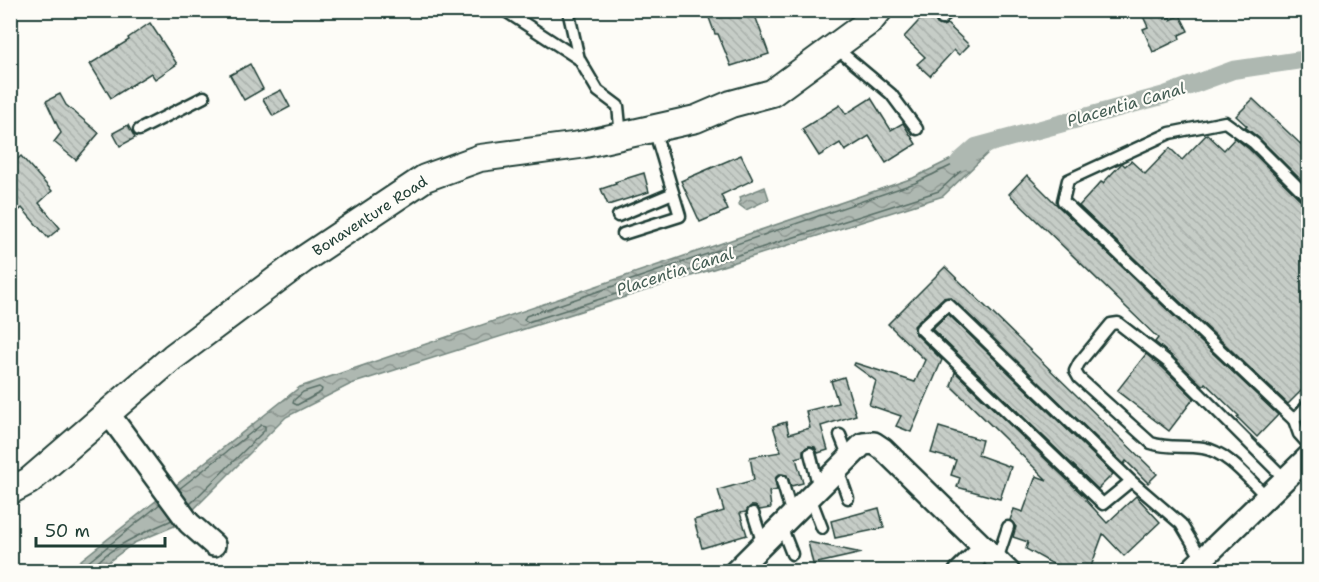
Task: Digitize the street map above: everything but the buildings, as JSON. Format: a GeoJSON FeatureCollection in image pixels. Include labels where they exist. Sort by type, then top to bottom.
{"type":"FeatureCollection","features":[{"type":"Feature","properties":{"kind":"street","name":"Bonaventure Road"},"geometry":{"type":"LineString","coordinates":[[10,491],[29,481],[173,357],[304,259],[425,178],[480,158],[580,145],[621,136],[696,118],[731,104],[772,93],[870,21],[879,10]]}},
{"type":"Feature","properties":{"kind":"street"},"geometry":{"type":"LineString","coordinates":[[108,413],[189,524],[214,545]]}},
{"type":"Feature","properties":{"kind":"street"},"geometry":{"type":"LineString","coordinates":[[735,572],[863,444],[874,443],[883,448],[997,560],[960,572]]}},
{"type":"Feature","properties":{"kind":"street"},"geometry":{"type":"LineString","coordinates":[[1202,567],[1308,457]]}},
{"type":"Feature","properties":{"kind":"lane"},"geometry":{"type":"LineString","coordinates":[[504,10],[579,59]]}},
{"type":"Feature","properties":{"kind":"lane"},"geometry":{"type":"LineString","coordinates":[[568,10],[579,59],[598,91],[618,106],[621,136]]}},
{"type":"Feature","properties":{"kind":"lane"},"geometry":{"type":"LineString","coordinates":[[835,47],[891,94],[917,129]]}},
{"type":"Feature","properties":{"kind":"lane"},"geometry":{"type":"LineString","coordinates":[[139,130],[204,97]]}},
{"type":"Feature","properties":{"kind":"lane"},"geometry":{"type":"LineString","coordinates":[[1308,197],[1254,143],[1224,122],[1170,133],[1068,180],[1063,201],[1294,420],[1299,434],[1308,444]]}},
{"type":"Feature","properties":{"kind":"lane"},"geometry":{"type":"LineString","coordinates":[[623,234],[681,216],[654,128]]}},
{"type":"Feature","properties":{"kind":"lane"},"geometry":{"type":"LineString","coordinates":[[618,216],[673,193]]}},
{"type":"Feature","properties":{"kind":"lane"},"geometry":{"type":"LineString","coordinates":[[1131,481],[1103,504],[921,329],[948,304],[1131,481],[1181,524],[1202,567]]}},
{"type":"Feature","properties":{"kind":"lane"},"geometry":{"type":"LineString","coordinates":[[1267,497],[1216,452],[1151,443],[1079,378],[1075,371],[1079,363],[1111,324],[1118,323],[1168,362],[1285,479]]}},
{"type":"Feature","properties":{"kind":"lane"},"geometry":{"type":"LineString","coordinates":[[1294,420],[1308,405]]}},
{"type":"Feature","properties":{"kind":"lane"},"geometry":{"type":"LineString","coordinates":[[840,435],[849,498]]}},
{"type":"Feature","properties":{"kind":"lane"},"geometry":{"type":"LineString","coordinates":[[810,453],[814,493],[822,528]]}},
{"type":"Feature","properties":{"kind":"lane"},"geometry":{"type":"LineString","coordinates":[[782,481],[792,554]]}},
{"type":"Feature","properties":{"kind":"lane"},"geometry":{"type":"LineString","coordinates":[[753,513],[763,544]]}},
{"type":"Feature","properties":{"kind":"lane"},"geometry":{"type":"LineString","coordinates":[[997,560],[1008,527]]}},
{"type":"Feature","properties":{"kind":"water"},"geometry":{"type":"Polygon","coordinates":[[[1165,95],[990,151],[943,196],[351,384],[286,417],[179,524],[134,543],[96,571],[66,572],[300,387],[913,178],[976,147],[1165,95]]]}},
{"type":"Feature","properties":{"kind":"water"},"geometry":{"type":"Polygon","coordinates":[[[765,187],[769,199],[746,210],[738,204],[741,201],[740,197],[765,187]]]}},
{"type":"Feature","properties":{"kind":"waterway","name":"Placentia Canal"},"geometry":{"type":"LineString","coordinates":[[959,162],[976,147],[1165,95],[1233,70],[1308,59]]}}]}
